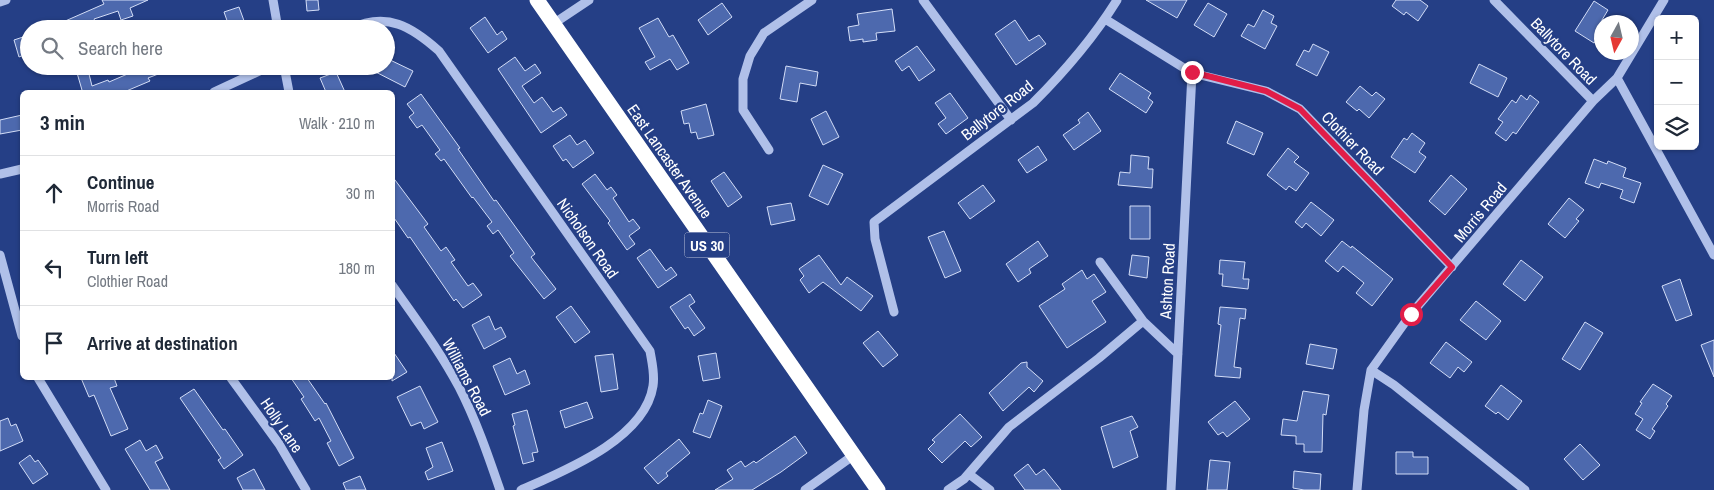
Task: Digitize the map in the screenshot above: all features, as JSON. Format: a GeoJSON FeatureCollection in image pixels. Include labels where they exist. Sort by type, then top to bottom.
{"type":"FeatureCollection","features":[{"type":"Feature","properties":{"kind":"highway","name":"East Lancaster Avenue"},"geometry":{"type":"LineString","coordinates":[[537,0],[878,490]]}},
{"type":"Feature","properties":{"kind":"street"},"geometry":{"type":"LineString","coordinates":[[0,2],[6,0]]}},
{"type":"Feature","properties":{"kind":"street"},"geometry":{"type":"LineString","coordinates":[[273,0],[276,20]]}},
{"type":"Feature","properties":{"kind":"street"},"geometry":{"type":"LineString","coordinates":[[553,24],[589,0]]}},
{"type":"Feature","properties":{"kind":"street"},"geometry":{"type":"LineString","coordinates":[[768,150],[743,110],[743,79],[750,56],[764,33],[812,0]]}},
{"type":"Feature","properties":{"kind":"street"},"geometry":{"type":"LineString","coordinates":[[923,0],[1011,120]]}},
{"type":"Feature","properties":{"kind":"street","name":"Ballytore Road"},"geometry":{"type":"LineString","coordinates":[[894,312],[875,239],[874,222],[1033,103],[1051,85],[1105,19],[1117,0]]}},
{"type":"Feature","properties":{"kind":"street","name":"Ballytore Road"},"geometry":{"type":"LineString","coordinates":[[1494,0],[1593,101]]}},
{"type":"Feature","properties":{"kind":"street","name":"Morris Road"},"geometry":{"type":"LineString","coordinates":[[1357,490],[1361,437],[1371,370],[1411,314],[1593,101],[1618,78],[1664,0]]}},
{"type":"Feature","properties":{"kind":"street","name":"Clothier Road"},"geometry":{"type":"LineString","coordinates":[[1105,19],[1192,72],[1266,91],[1300,109],[1452,267]]}},
{"type":"Feature","properties":{"kind":"street","name":"Nicholson Road"},"geometry":{"type":"LineString","coordinates":[[395,24],[420,34],[439,52],[650,352],[653,367],[653,386],[648,403],[633,424],[624,433],[581,463],[521,490]]}},
{"type":"Feature","properties":{"kind":"street","name":"Ashton Road"},"geometry":{"type":"LineString","coordinates":[[1172,490],[1192,72]]}},
{"type":"Feature","properties":{"kind":"street"},"geometry":{"type":"LineString","coordinates":[[218,90],[251,75]]}},
{"type":"Feature","properties":{"kind":"street"},"geometry":{"type":"LineString","coordinates":[[286,75],[289,90]]}},
{"type":"Feature","properties":{"kind":"street","name":"Ballytore Road"},"geometry":{"type":"LineString","coordinates":[[1618,78],[1714,255]]}},
{"type":"Feature","properties":{"kind":"street"},"geometry":{"type":"LineString","coordinates":[[0,174],[20,169]]}},
{"type":"Feature","properties":{"kind":"street"},"geometry":{"type":"LineString","coordinates":[[0,255],[20,329]]}},
{"type":"Feature","properties":{"kind":"street"},"geometry":{"type":"LineString","coordinates":[[1100,262],[1143,321],[1178,354]]}},
{"type":"Feature","properties":{"kind":"street","name":"Williams Road"},"geometry":{"type":"LineString","coordinates":[[395,289],[427,335],[459,387],[485,444],[500,490]]}},
{"type":"Feature","properties":{"kind":"street"},"geometry":{"type":"LineString","coordinates":[[948,490],[964,480],[1009,427],[1099,358],[1143,321]]}},
{"type":"Feature","properties":{"kind":"street"},"geometry":{"type":"LineString","coordinates":[[1371,370],[1394,385],[1525,490]]}},
{"type":"Feature","properties":{"kind":"street"},"geometry":{"type":"LineString","coordinates":[[39,380],[106,490]]}},
{"type":"Feature","properties":{"kind":"street","name":"Holly Lane"},"geometry":{"type":"LineString","coordinates":[[233,380],[279,444],[306,490]]}},
{"type":"Feature","properties":{"kind":"street"},"geometry":{"type":"LineString","coordinates":[[805,490],[854,455]]}},
{"type":"Feature","properties":{"kind":"street"},"geometry":{"type":"LineString","coordinates":[[969,474],[990,490]]}},
{"type":"Feature","properties":{"kind":"building"},"geometry":{"type":"Polygon","coordinates":[[[102,0],[148,0],[130,8],[133,16],[121,20],[118,11],[94,20],[68,20],[104,4],[102,0]]]}},
{"type":"Feature","properties":{"kind":"building"},"geometry":{"type":"Polygon","coordinates":[[[306,0],[318,0],[319,10],[307,11],[306,0]]]}},
{"type":"Feature","properties":{"kind":"building"},"geometry":{"type":"Polygon","coordinates":[[[1146,0],[1187,0],[1177,18],[1146,0]]]}},
{"type":"Feature","properties":{"kind":"building"},"geometry":{"type":"Polygon","coordinates":[[[1396,0],[1420,0],[1428,6],[1418,21],[1406,12],[1404,15],[1392,6],[1396,0]]]}},
{"type":"Feature","properties":{"kind":"building"},"geometry":{"type":"Polygon","coordinates":[[[1594,1],[1608,10],[1605,15],[1594,15],[1594,43],[1575,31],[1594,1]]]}},
{"type":"Feature","properties":{"kind":"building"},"geometry":{"type":"Polygon","coordinates":[[[722,3],[732,17],[708,35],[698,20],[722,3]]]}},
{"type":"Feature","properties":{"kind":"building"},"geometry":{"type":"Polygon","coordinates":[[[1208,3],[1227,14],[1214,37],[1194,25],[1208,3]]]}},
{"type":"Feature","properties":{"kind":"building"},"geometry":{"type":"Polygon","coordinates":[[[239,7],[244,20],[227,20],[224,12],[239,7]]]}},
{"type":"Feature","properties":{"kind":"building"},"geometry":{"type":"Polygon","coordinates":[[[892,9],[895,31],[876,33],[877,40],[863,42],[863,39],[850,41],[848,27],[859,25],[857,14],[892,9]]]}},
{"type":"Feature","properties":{"kind":"building"},"geometry":{"type":"Polygon","coordinates":[[[1263,10],[1274,16],[1271,23],[1277,26],[1265,49],[1241,36],[1248,24],[1254,27],[1263,10]]]}},
{"type":"Feature","properties":{"kind":"building"},"geometry":{"type":"Polygon","coordinates":[[[485,17],[497,35],[502,31],[507,39],[488,53],[470,28],[485,17]]]}},
{"type":"Feature","properties":{"kind":"building"},"geometry":{"type":"Polygon","coordinates":[[[658,18],[669,37],[673,35],[689,63],[677,70],[670,59],[650,70],[645,62],[655,57],[639,28],[658,18]]]}},
{"type":"Feature","properties":{"kind":"building"},"geometry":{"type":"Polygon","coordinates":[[[1015,20],[1029,41],[1039,35],[1046,44],[1016,65],[995,34],[1015,20]]]}},
{"type":"Feature","properties":{"kind":"building"},"geometry":{"type":"Polygon","coordinates":[[[20,38],[19,57],[14,40],[20,38]]]}},
{"type":"Feature","properties":{"kind":"building"},"geometry":{"type":"Polygon","coordinates":[[[1313,44],[1329,52],[1317,76],[1296,65],[1304,50],[1309,52],[1313,44]]]}},
{"type":"Feature","properties":{"kind":"building"},"geometry":{"type":"Polygon","coordinates":[[[917,46],[935,70],[919,81],[909,66],[902,71],[895,61],[917,46]]]}},
{"type":"Feature","properties":{"kind":"building"},"geometry":{"type":"Polygon","coordinates":[[[515,57],[525,71],[535,64],[541,73],[522,86],[534,103],[542,97],[553,112],[561,107],[567,115],[541,133],[498,69],[515,57]]]}},
{"type":"Feature","properties":{"kind":"building"},"geometry":{"type":"Polygon","coordinates":[[[395,62],[413,71],[405,87],[382,75],[395,75],[395,62]]]}},
{"type":"Feature","properties":{"kind":"building"},"geometry":{"type":"Polygon","coordinates":[[[1479,64],[1507,78],[1498,97],[1470,83],[1479,64]]]}},
{"type":"Feature","properties":{"kind":"building"},"geometry":{"type":"Polygon","coordinates":[[[786,66],[818,72],[816,86],[800,83],[797,102],[780,99],[786,66]]]}},
{"type":"Feature","properties":{"kind":"building"},"geometry":{"type":"Polygon","coordinates":[[[1120,73],[1151,93],[1148,98],[1153,102],[1146,113],[1109,89],[1120,73]]]}},
{"type":"Feature","properties":{"kind":"building"},"geometry":{"type":"Polygon","coordinates":[[[78,75],[89,75],[92,86],[108,80],[109,82],[125,75],[156,75],[148,78],[150,81],[129,90],[82,90],[78,75]]]}},
{"type":"Feature","properties":{"kind":"building"},"geometry":{"type":"Polygon","coordinates":[[[328,75],[337,75],[344,90],[325,90],[320,78],[328,75]]]}},
{"type":"Feature","properties":{"kind":"building"},"geometry":{"type":"Polygon","coordinates":[[[1360,86],[1372,96],[1376,92],[1385,99],[1369,118],[1359,109],[1357,111],[1346,102],[1360,86]]]}},
{"type":"Feature","properties":{"kind":"building"},"geometry":{"type":"Polygon","coordinates":[[[950,93],[968,118],[946,134],[938,124],[946,118],[935,103],[950,93]]]}},
{"type":"Feature","properties":{"kind":"building"},"geometry":{"type":"Polygon","coordinates":[[[421,94],[460,148],[458,149],[494,201],[496,200],[535,254],[531,257],[556,289],[544,299],[510,256],[514,253],[498,230],[493,234],[487,226],[492,222],[444,159],[441,161],[435,154],[440,150],[422,125],[417,128],[409,117],[414,113],[407,104],[421,94]]]}},
{"type":"Feature","properties":{"kind":"building"},"geometry":{"type":"Polygon","coordinates":[[[1521,95],[1527,100],[1530,95],[1539,102],[1516,134],[1513,132],[1506,141],[1495,133],[1503,122],[1498,119],[1512,100],[1516,103],[1521,95]]]}},
{"type":"Feature","properties":{"kind":"building"},"geometry":{"type":"Polygon","coordinates":[[[706,104],[714,135],[698,139],[696,132],[691,133],[689,123],[684,124],[681,111],[706,104]]]}},
{"type":"Feature","properties":{"kind":"building"},"geometry":{"type":"Polygon","coordinates":[[[826,111],[839,137],[823,145],[811,119],[826,111]]]}},
{"type":"Feature","properties":{"kind":"building"},"geometry":{"type":"Polygon","coordinates":[[[1088,112],[1101,131],[1074,150],[1063,135],[1080,123],[1078,120],[1088,112]]]}},
{"type":"Feature","properties":{"kind":"building"},"geometry":{"type":"Polygon","coordinates":[[[20,115],[20,130],[0,134],[0,120],[20,115]]]}},
{"type":"Feature","properties":{"kind":"building"},"geometry":{"type":"Polygon","coordinates":[[[1236,121],[1263,133],[1254,155],[1227,143],[1236,121]]]}},
{"type":"Feature","properties":{"kind":"building"},"geometry":{"type":"Polygon","coordinates":[[[1412,133],[1425,143],[1419,152],[1426,157],[1415,173],[1391,157],[1404,138],[1407,140],[1412,133]]]}},
{"type":"Feature","properties":{"kind":"building"},"geometry":{"type":"Polygon","coordinates":[[[570,135],[577,145],[585,140],[594,153],[573,168],[566,159],[563,161],[553,146],[570,135]]]}},
{"type":"Feature","properties":{"kind":"building"},"geometry":{"type":"Polygon","coordinates":[[[1038,146],[1047,160],[1027,173],[1018,160],[1038,146]]]}},
{"type":"Feature","properties":{"kind":"building"},"geometry":{"type":"Polygon","coordinates":[[[1288,148],[1299,157],[1294,162],[1309,173],[1296,191],[1289,186],[1286,190],[1267,175],[1288,148]]]}},
{"type":"Feature","properties":{"kind":"building"},"geometry":{"type":"Polygon","coordinates":[[[1131,155],[1149,157],[1148,169],[1153,169],[1152,188],[1118,185],[1120,172],[1130,173],[1131,155]]]}},
{"type":"Feature","properties":{"kind":"building"},"geometry":{"type":"Polygon","coordinates":[[[1594,159],[1607,164],[1608,161],[1626,168],[1623,177],[1641,183],[1634,203],[1620,198],[1623,190],[1601,183],[1599,188],[1585,183],[1594,159]]]}},
{"type":"Feature","properties":{"kind":"building"},"geometry":{"type":"Polygon","coordinates":[[[823,165],[843,174],[828,205],[809,196],[823,165]]]}},
{"type":"Feature","properties":{"kind":"building"},"geometry":{"type":"Polygon","coordinates":[[[724,172],[742,197],[728,207],[711,181],[724,172]]]}},
{"type":"Feature","properties":{"kind":"building"},"geometry":{"type":"Polygon","coordinates":[[[595,174],[607,190],[611,187],[617,195],[613,198],[629,222],[633,219],[640,228],[629,236],[635,244],[627,250],[608,223],[610,221],[582,184],[595,174]]]}},
{"type":"Feature","properties":{"kind":"building"},"geometry":{"type":"Polygon","coordinates":[[[1451,175],[1467,189],[1445,215],[1429,201],[1451,175]]]}},
{"type":"Feature","properties":{"kind":"building"},"geometry":{"type":"Polygon","coordinates":[[[395,180],[428,224],[424,227],[441,251],[446,247],[455,260],[451,262],[468,286],[473,283],[482,295],[463,308],[456,299],[454,301],[410,237],[408,238],[395,219],[395,180]]]}},
{"type":"Feature","properties":{"kind":"building"},"geometry":{"type":"Polygon","coordinates":[[[983,185],[995,201],[970,219],[958,203],[983,185]]]}},
{"type":"Feature","properties":{"kind":"building"},"geometry":{"type":"Polygon","coordinates":[[[1569,198],[1584,210],[1576,219],[1579,221],[1565,238],[1548,224],[1569,198]]]}},
{"type":"Feature","properties":{"kind":"building"},"geometry":{"type":"Polygon","coordinates":[[[1311,202],[1334,220],[1321,236],[1306,223],[1302,228],[1295,222],[1311,202]]]}},
{"type":"Feature","properties":{"kind":"building"},"geometry":{"type":"Polygon","coordinates":[[[791,203],[795,220],[771,225],[767,207],[791,203]]]}},
{"type":"Feature","properties":{"kind":"building"},"geometry":{"type":"Polygon","coordinates":[[[1130,206],[1150,206],[1150,239],[1130,239],[1130,206]]]}},
{"type":"Feature","properties":{"kind":"building"},"geometry":{"type":"Polygon","coordinates":[[[944,231],[961,271],[945,278],[928,237],[944,231]]]}},
{"type":"Feature","properties":{"kind":"building"},"geometry":{"type":"Polygon","coordinates":[[[1038,241],[1048,256],[1029,269],[1031,273],[1018,282],[1006,264],[1038,241]]]}},
{"type":"Feature","properties":{"kind":"building"},"geometry":{"type":"Polygon","coordinates":[[[1342,241],[1351,248],[1352,246],[1393,279],[1372,306],[1356,293],[1364,283],[1343,266],[1338,272],[1325,261],[1342,241]]]}},
{"type":"Feature","properties":{"kind":"building"},"geometry":{"type":"Polygon","coordinates":[[[650,249],[666,271],[671,267],[677,275],[658,288],[637,258],[650,249]]]}},
{"type":"Feature","properties":{"kind":"building"},"geometry":{"type":"Polygon","coordinates":[[[819,255],[841,285],[847,277],[873,296],[861,311],[823,282],[809,293],[800,280],[804,276],[799,269],[819,255]]]}},
{"type":"Feature","properties":{"kind":"building"},"geometry":{"type":"Polygon","coordinates":[[[1132,255],[1149,257],[1147,278],[1129,275],[1132,255]]]}},
{"type":"Feature","properties":{"kind":"building"},"geometry":{"type":"Polygon","coordinates":[[[1220,260],[1245,262],[1243,279],[1249,279],[1248,289],[1222,286],[1223,274],[1219,274],[1220,260]]]}},
{"type":"Feature","properties":{"kind":"building"},"geometry":{"type":"Polygon","coordinates":[[[1521,260],[1543,277],[1525,301],[1503,284],[1521,260]]]}},
{"type":"Feature","properties":{"kind":"building"},"geometry":{"type":"Polygon","coordinates":[[[1082,270],[1087,279],[1094,274],[1106,292],[1092,301],[1106,322],[1067,348],[1039,306],[1065,289],[1062,284],[1082,270]]]}},
{"type":"Feature","properties":{"kind":"building"},"geometry":{"type":"Polygon","coordinates":[[[1680,279],[1692,315],[1676,321],[1662,286],[1680,279]]]}},
{"type":"Feature","properties":{"kind":"building"},"geometry":{"type":"Polygon","coordinates":[[[690,294],[695,302],[689,306],[705,328],[694,336],[688,327],[685,329],[670,307],[690,294]]]}},
{"type":"Feature","properties":{"kind":"building"},"geometry":{"type":"Polygon","coordinates":[[[1476,301],[1501,321],[1486,340],[1460,320],[1476,301]]]}},
{"type":"Feature","properties":{"kind":"building"},"geometry":{"type":"Polygon","coordinates":[[[571,306],[590,332],[575,343],[556,317],[571,306]]]}},
{"type":"Feature","properties":{"kind":"building"},"geometry":{"type":"Polygon","coordinates":[[[1220,307],[1246,309],[1245,319],[1240,318],[1234,367],[1241,368],[1240,378],[1215,376],[1221,325],[1218,324],[1220,307]]]}},
{"type":"Feature","properties":{"kind":"building"},"geometry":{"type":"Polygon","coordinates":[[[489,316],[495,330],[501,327],[506,337],[484,349],[472,325],[489,316]]]}},
{"type":"Feature","properties":{"kind":"building"},"geometry":{"type":"Polygon","coordinates":[[[1585,322],[1603,333],[1580,370],[1562,359],[1585,322]]]}},
{"type":"Feature","properties":{"kind":"building"},"geometry":{"type":"Polygon","coordinates":[[[878,331],[898,355],[883,367],[863,343],[878,331]]]}},
{"type":"Feature","properties":{"kind":"building"},"geometry":{"type":"Polygon","coordinates":[[[1714,340],[1714,377],[1701,345],[1714,340]]]}},
{"type":"Feature","properties":{"kind":"building"},"geometry":{"type":"Polygon","coordinates":[[[1446,342],[1472,362],[1464,372],[1458,367],[1450,378],[1430,363],[1446,342]]]}},
{"type":"Feature","properties":{"kind":"building"},"geometry":{"type":"Polygon","coordinates":[[[1310,344],[1337,349],[1333,369],[1306,364],[1310,344]]]}},
{"type":"Feature","properties":{"kind":"building"},"geometry":{"type":"Polygon","coordinates":[[[716,353],[720,378],[703,381],[698,356],[716,353]]]}},
{"type":"Feature","properties":{"kind":"building"},"geometry":{"type":"Polygon","coordinates":[[[395,354],[407,372],[395,379],[395,354]]]}},
{"type":"Feature","properties":{"kind":"building"},"geometry":{"type":"Polygon","coordinates":[[[613,354],[618,389],[601,392],[595,356],[613,354]]]}},
{"type":"Feature","properties":{"kind":"building"},"geometry":{"type":"Polygon","coordinates":[[[510,358],[517,374],[525,370],[530,384],[505,395],[493,366],[510,358]]]}},
{"type":"Feature","properties":{"kind":"building"},"geometry":{"type":"Polygon","coordinates":[[[1027,362],[1027,367],[1043,381],[1034,392],[1029,387],[1003,411],[989,393],[1021,363],[1027,362]]]}},
{"type":"Feature","properties":{"kind":"building"},"geometry":{"type":"Polygon","coordinates":[[[82,380],[115,380],[117,386],[110,388],[128,429],[111,436],[94,395],[89,397],[82,380]]]}},
{"type":"Feature","properties":{"kind":"building"},"geometry":{"type":"Polygon","coordinates":[[[292,380],[308,380],[326,403],[354,458],[339,466],[327,443],[331,441],[319,418],[315,421],[301,399],[304,397],[292,380]]]}},
{"type":"Feature","properties":{"kind":"building"},"geometry":{"type":"Polygon","coordinates":[[[1653,384],[1672,396],[1666,404],[1668,406],[1652,429],[1655,431],[1650,439],[1636,430],[1643,419],[1635,414],[1642,403],[1640,402],[1653,384]]]}},
{"type":"Feature","properties":{"kind":"building"},"geometry":{"type":"Polygon","coordinates":[[[1501,385],[1522,401],[1508,420],[1498,412],[1496,414],[1485,406],[1501,385]]]}},
{"type":"Feature","properties":{"kind":"building"},"geometry":{"type":"Polygon","coordinates":[[[420,386],[438,422],[424,429],[421,422],[411,426],[397,397],[420,386]]]}},
{"type":"Feature","properties":{"kind":"building"},"geometry":{"type":"Polygon","coordinates":[[[194,389],[243,455],[224,469],[218,460],[221,458],[180,398],[194,389]]]}},
{"type":"Feature","properties":{"kind":"building"},"geometry":{"type":"Polygon","coordinates":[[[1303,391],[1329,395],[1326,415],[1323,414],[1322,452],[1304,452],[1304,444],[1296,444],[1296,436],[1281,435],[1283,419],[1297,421],[1303,391]]]}},
{"type":"Feature","properties":{"kind":"building"},"geometry":{"type":"Polygon","coordinates":[[[708,400],[722,406],[710,438],[693,432],[700,413],[703,414],[708,400]]]}},
{"type":"Feature","properties":{"kind":"building"},"geometry":{"type":"Polygon","coordinates":[[[1235,401],[1250,419],[1227,437],[1223,432],[1218,435],[1208,422],[1235,401]]]}},
{"type":"Feature","properties":{"kind":"building"},"geometry":{"type":"Polygon","coordinates":[[[587,402],[593,418],[565,428],[560,411],[587,402]]]}},
{"type":"Feature","properties":{"kind":"building"},"geometry":{"type":"Polygon","coordinates":[[[527,410],[538,452],[532,453],[534,461],[523,464],[513,426],[515,425],[512,414],[527,410]]]}},
{"type":"Feature","properties":{"kind":"building"},"geometry":{"type":"Polygon","coordinates":[[[960,414],[982,437],[971,447],[965,441],[942,463],[928,449],[935,442],[932,440],[960,414]]]}},
{"type":"Feature","properties":{"kind":"building"},"geometry":{"type":"Polygon","coordinates":[[[1132,416],[1138,427],[1130,431],[1138,457],[1113,468],[1101,427],[1132,416]]]}},
{"type":"Feature","properties":{"kind":"building"},"geometry":{"type":"Polygon","coordinates":[[[8,418],[11,426],[16,424],[23,441],[0,451],[0,421],[8,418]]]}},
{"type":"Feature","properties":{"kind":"building"},"geometry":{"type":"Polygon","coordinates":[[[795,436],[807,453],[781,472],[752,490],[715,490],[733,479],[727,470],[741,461],[745,467],[754,461],[756,463],[795,436]]]}},
{"type":"Feature","properties":{"kind":"building"},"geometry":{"type":"Polygon","coordinates":[[[679,439],[690,453],[666,473],[668,476],[658,484],[644,468],[679,439]]]}},
{"type":"Feature","properties":{"kind":"building"},"geometry":{"type":"Polygon","coordinates":[[[140,440],[146,451],[156,445],[163,458],[155,462],[170,490],[150,490],[125,449],[140,440]]]}},
{"type":"Feature","properties":{"kind":"building"},"geometry":{"type":"Polygon","coordinates":[[[442,442],[453,471],[428,480],[425,472],[433,467],[426,448],[442,442]]]}},
{"type":"Feature","properties":{"kind":"building"},"geometry":{"type":"Polygon","coordinates":[[[1580,444],[1600,465],[1583,480],[1564,459],[1580,444]]]}},
{"type":"Feature","properties":{"kind":"building"},"geometry":{"type":"Polygon","coordinates":[[[1396,452],[1413,452],[1413,457],[1428,457],[1428,474],[1396,474],[1396,452]]]}},
{"type":"Feature","properties":{"kind":"building"},"geometry":{"type":"Polygon","coordinates":[[[30,455],[35,462],[38,460],[48,474],[33,484],[19,463],[30,455]]]}},
{"type":"Feature","properties":{"kind":"building"},"geometry":{"type":"Polygon","coordinates":[[[1210,460],[1230,462],[1227,490],[1207,490],[1210,460]]]}},
{"type":"Feature","properties":{"kind":"building"},"geometry":{"type":"Polygon","coordinates":[[[1028,464],[1036,475],[1044,469],[1061,490],[1025,490],[1014,475],[1028,464]]]}},
{"type":"Feature","properties":{"kind":"building"},"geometry":{"type":"Polygon","coordinates":[[[254,469],[265,490],[243,490],[237,478],[254,469]]]}},
{"type":"Feature","properties":{"kind":"building"},"geometry":{"type":"Polygon","coordinates":[[[1294,471],[1321,474],[1320,490],[1293,488],[1294,471]]]}},
{"type":"Feature","properties":{"kind":"building"},"geometry":{"type":"Polygon","coordinates":[[[360,476],[366,490],[346,490],[343,483],[360,476]]]}},
{"type":"Feature","properties":{"kind":"route"},"geometry":{"type":"LineString","coordinates":[[1192,72],[1266,91],[1300,109],[1452,267],[1411,314]]}}]}
